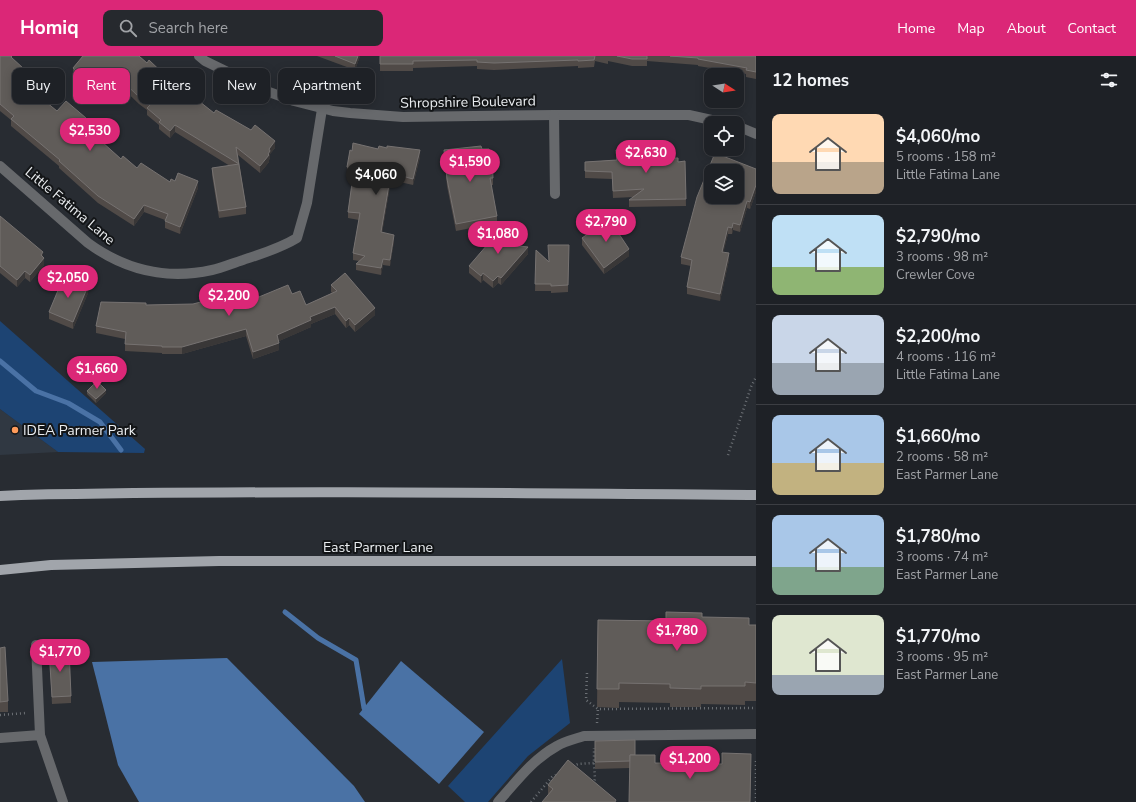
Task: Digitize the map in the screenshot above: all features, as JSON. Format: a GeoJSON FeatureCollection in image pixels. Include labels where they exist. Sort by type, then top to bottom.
{"type":"FeatureCollection","features":[{"type":"Feature","properties":{"kind":"main road"},"geometry":{"type":"LineString","coordinates":[[0,496],[21,494],[209,492],[756,496]]}},
{"type":"Feature","properties":{"kind":"main road","name":"East Parmer Lane"},"geometry":{"type":"LineString","coordinates":[[0,570],[51,565],[219,561],[756,561]]}},
{"type":"Feature","properties":{"kind":"street","name":"Shropshire Boulevard"},"geometry":{"type":"LineString","coordinates":[[199,56],[205,61],[269,92],[322,109],[345,113],[386,117],[690,115],[704,118]]}},
{"type":"Feature","properties":{"kind":"street","name":"Little Fatima Lane"},"geometry":{"type":"LineString","coordinates":[[0,166],[88,243],[115,261],[130,267],[161,273],[194,273],[213,270],[282,247],[297,238],[307,203],[322,109]]}},
{"type":"Feature","properties":{"kind":"street"},"geometry":{"type":"LineString","coordinates":[[554,115],[555,194]]}},
{"type":"Feature","properties":{"kind":"street"},"geometry":{"type":"LineString","coordinates":[[744,129],[756,134]]}},
{"type":"Feature","properties":{"kind":"street"},"geometry":{"type":"LineString","coordinates":[[36,645],[40,735],[63,802]]}},
{"type":"Feature","properties":{"kind":"street"},"geometry":{"type":"LineString","coordinates":[[498,802],[529,767],[558,745],[584,736],[756,734]]}},
{"type":"Feature","properties":{"kind":"street"},"geometry":{"type":"LineString","coordinates":[[0,738],[40,735]]}},
{"type":"Feature","properties":{"kind":"path"},"geometry":{"type":"LineString","coordinates":[[728,455],[756,377]]}},
{"type":"Feature","properties":{"kind":"path"},"geometry":{"type":"LineString","coordinates":[[587,673],[586,700],[598,710],[756,708]]}},
{"type":"Feature","properties":{"kind":"path"},"geometry":{"type":"LineString","coordinates":[[720,701],[720,709]]}},
{"type":"Feature","properties":{"kind":"path"},"geometry":{"type":"LineString","coordinates":[[594,724],[597,724],[598,710]]}},
{"type":"Feature","properties":{"kind":"path"},"geometry":{"type":"LineString","coordinates":[[0,715],[28,713]]}},
{"type":"Feature","properties":{"kind":"path"},"geometry":{"type":"LineString","coordinates":[[588,780],[593,785],[595,778],[594,746]]}},
{"type":"Feature","properties":{"kind":"path"},"geometry":{"type":"LineString","coordinates":[[750,760],[756,760],[756,802]]}},
{"type":"Feature","properties":{"kind":"path"},"geometry":{"type":"LineString","coordinates":[[568,768],[578,764],[594,763]]}},
{"type":"Feature","properties":{"kind":"path"},"geometry":{"type":"LineString","coordinates":[[573,766],[578,771]]}},
{"type":"Feature","properties":{"kind":"path"},"geometry":{"type":"LineString","coordinates":[[531,802],[552,777],[563,770]]}},
{"type":"Feature","properties":{"kind":"shaded area"},"geometry":{"type":"Polygon","coordinates":[[[0,321],[145,449],[144,453],[58,452],[0,409],[0,321]]]}},
{"type":"Feature","properties":{"kind":"shaded area","name":"IDEA Parmer Park"},"geometry":{"type":"Polygon","coordinates":[[[0,409],[58,452],[0,455],[0,409]]]}},
{"type":"Feature","properties":{"kind":"shaded area"},"geometry":{"type":"Polygon","coordinates":[[[227,658],[354,786],[365,802],[139,802],[118,765],[92,662],[227,658]]]}},
{"type":"Feature","properties":{"kind":"shaded area"},"geometry":{"type":"Polygon","coordinates":[[[562,659],[570,723],[528,756],[488,802],[465,802],[448,786],[562,659]]]}},
{"type":"Feature","properties":{"kind":"shaded area"},"geometry":{"type":"Polygon","coordinates":[[[401,661],[484,732],[439,784],[359,714],[401,661]]]}},
{"type":"Feature","properties":{"kind":"building"},"geometry":{"type":"Polygon","coordinates":[[[0,56],[12,56],[11,57],[23,68],[12,68],[12,104],[48,104],[57,111],[65,104],[66,101],[86,118],[81,123],[121,159],[123,156],[137,168],[141,163],[170,182],[171,179],[175,181],[178,173],[198,181],[180,227],[165,221],[168,214],[144,205],[134,219],[98,196],[59,161],[60,160],[11,119],[14,116],[0,104],[0,56]]]}},
{"type":"Feature","properties":{"kind":"building"},"geometry":{"type":"Polygon","coordinates":[[[83,56],[139,56],[147,63],[149,60],[157,68],[138,68],[138,96],[130,88],[130,68],[73,68],[83,56]]]}},
{"type":"Feature","properties":{"kind":"building"},"geometry":{"type":"Polygon","coordinates":[[[335,56],[358,56],[355,64],[335,56]]]}},
{"type":"Feature","properties":{"kind":"building"},"geometry":{"type":"Polygon","coordinates":[[[380,56],[595,56],[594,60],[578,61],[494,63],[477,62],[477,60],[413,61],[413,64],[380,64],[380,56]]]}},
{"type":"Feature","properties":{"kind":"building"},"geometry":{"type":"Polygon","coordinates":[[[617,56],[647,56],[647,59],[632,59],[617,56]]]}},
{"type":"Feature","properties":{"kind":"building"},"geometry":{"type":"Polygon","coordinates":[[[670,56],[756,56],[756,72],[746,70],[747,68],[698,58],[670,56]]]}},
{"type":"Feature","properties":{"kind":"building"},"geometry":{"type":"Polygon","coordinates":[[[149,104],[203,104],[214,113],[216,110],[251,130],[255,125],[275,141],[269,149],[269,155],[260,166],[236,147],[239,164],[175,125],[170,131],[159,122],[161,120],[147,108],[150,105],[149,104]]]}},
{"type":"Feature","properties":{"kind":"building"},"geometry":{"type":"Polygon","coordinates":[[[353,143],[378,149],[379,146],[387,148],[387,146],[420,150],[413,179],[391,173],[381,232],[394,235],[390,260],[383,259],[381,268],[356,264],[365,256],[353,253],[360,213],[348,212],[354,169],[347,167],[350,150],[352,151],[353,143]]]}},
{"type":"Feature","properties":{"kind":"building"},"geometry":{"type":"Polygon","coordinates":[[[481,146],[482,149],[489,149],[490,159],[492,159],[493,178],[490,178],[497,216],[456,224],[447,179],[444,150],[481,146]]]}},
{"type":"Feature","properties":{"kind":"building"},"geometry":{"type":"Polygon","coordinates":[[[634,149],[634,152],[670,150],[670,158],[678,158],[678,162],[685,161],[686,199],[629,200],[644,189],[613,191],[612,172],[585,171],[585,162],[617,160],[616,150],[634,149]]]}},
{"type":"Feature","properties":{"kind":"building"},"geometry":{"type":"Polygon","coordinates":[[[714,156],[723,156],[743,164],[710,164],[714,156]]]}},
{"type":"Feature","properties":{"kind":"building"},"geometry":{"type":"Polygon","coordinates":[[[239,164],[246,207],[219,211],[212,168],[239,164]]]}},
{"type":"Feature","properties":{"kind":"building"},"geometry":{"type":"Polygon","coordinates":[[[744,164],[756,169],[756,185],[750,202],[747,201],[740,225],[733,223],[732,228],[728,227],[722,252],[729,253],[720,294],[687,287],[692,260],[681,257],[697,197],[704,180],[704,204],[744,204],[744,164]]]}},
{"type":"Feature","properties":{"kind":"building"},"geometry":{"type":"Polygon","coordinates":[[[0,216],[43,252],[41,255],[44,258],[30,275],[25,271],[17,280],[0,266],[0,216]]]}},
{"type":"Feature","properties":{"kind":"building"},"geometry":{"type":"Polygon","coordinates":[[[609,219],[629,249],[604,268],[582,238],[609,219]]]}},
{"type":"Feature","properties":{"kind":"building"},"geometry":{"type":"Polygon","coordinates":[[[506,223],[519,234],[509,245],[528,247],[501,278],[498,276],[493,281],[483,273],[481,276],[469,266],[506,223]]]}},
{"type":"Feature","properties":{"kind":"building"},"geometry":{"type":"Polygon","coordinates":[[[548,245],[569,245],[568,285],[551,286],[551,284],[535,284],[536,250],[549,262],[548,245]]]}},
{"type":"Feature","properties":{"kind":"building"},"geometry":{"type":"Polygon","coordinates":[[[345,273],[375,308],[355,325],[349,318],[346,321],[335,307],[310,317],[311,320],[277,335],[279,343],[253,352],[246,329],[182,347],[162,347],[125,344],[126,332],[96,326],[101,302],[146,303],[146,305],[193,304],[216,298],[217,301],[251,290],[254,299],[288,285],[292,294],[300,291],[306,305],[337,291],[331,285],[345,273]]]}},
{"type":"Feature","properties":{"kind":"building"},"geometry":{"type":"Polygon","coordinates":[[[64,276],[88,286],[73,322],[49,312],[64,276]]]}},
{"type":"Feature","properties":{"kind":"building"},"geometry":{"type":"Polygon","coordinates":[[[97,381],[106,390],[96,399],[87,391],[97,381]]]}},
{"type":"Feature","properties":{"kind":"building"},"geometry":{"type":"Polygon","coordinates":[[[666,612],[702,613],[702,617],[749,618],[749,625],[756,625],[756,683],[745,682],[745,686],[701,686],[701,689],[670,688],[670,684],[619,683],[619,689],[597,689],[598,620],[666,621],[666,612]]]}},
{"type":"Feature","properties":{"kind":"building"},"geometry":{"type":"Polygon","coordinates":[[[5,647],[8,701],[0,702],[0,648],[5,647]]]}},
{"type":"Feature","properties":{"kind":"building"},"geometry":{"type":"Polygon","coordinates":[[[69,649],[71,696],[52,697],[49,650],[69,649]]]}},
{"type":"Feature","properties":{"kind":"building"},"geometry":{"type":"Polygon","coordinates":[[[635,740],[635,755],[630,755],[630,761],[595,762],[595,741],[635,740]]]}},
{"type":"Feature","properties":{"kind":"building"},"geometry":{"type":"Polygon","coordinates":[[[722,753],[751,754],[750,802],[629,802],[630,755],[655,755],[655,763],[722,764],[722,753]]]}},
{"type":"Feature","properties":{"kind":"building"},"geometry":{"type":"Polygon","coordinates":[[[568,760],[616,800],[615,802],[542,802],[553,789],[548,785],[568,760]]]}},
{"type":"Feature","properties":{"kind":"waterway"},"geometry":{"type":"LineString","coordinates":[[0,361],[36,391],[68,403],[100,422],[121,450]]}},
{"type":"Feature","properties":{"kind":"waterway"},"geometry":{"type":"LineString","coordinates":[[285,612],[318,638],[356,660],[364,708]]}},
{"type":"Feature","properties":{"kind":"place","name":"IDEA Parmer Park"},"geometry":{"type":"Point","coordinates":[15,430]}}]}
